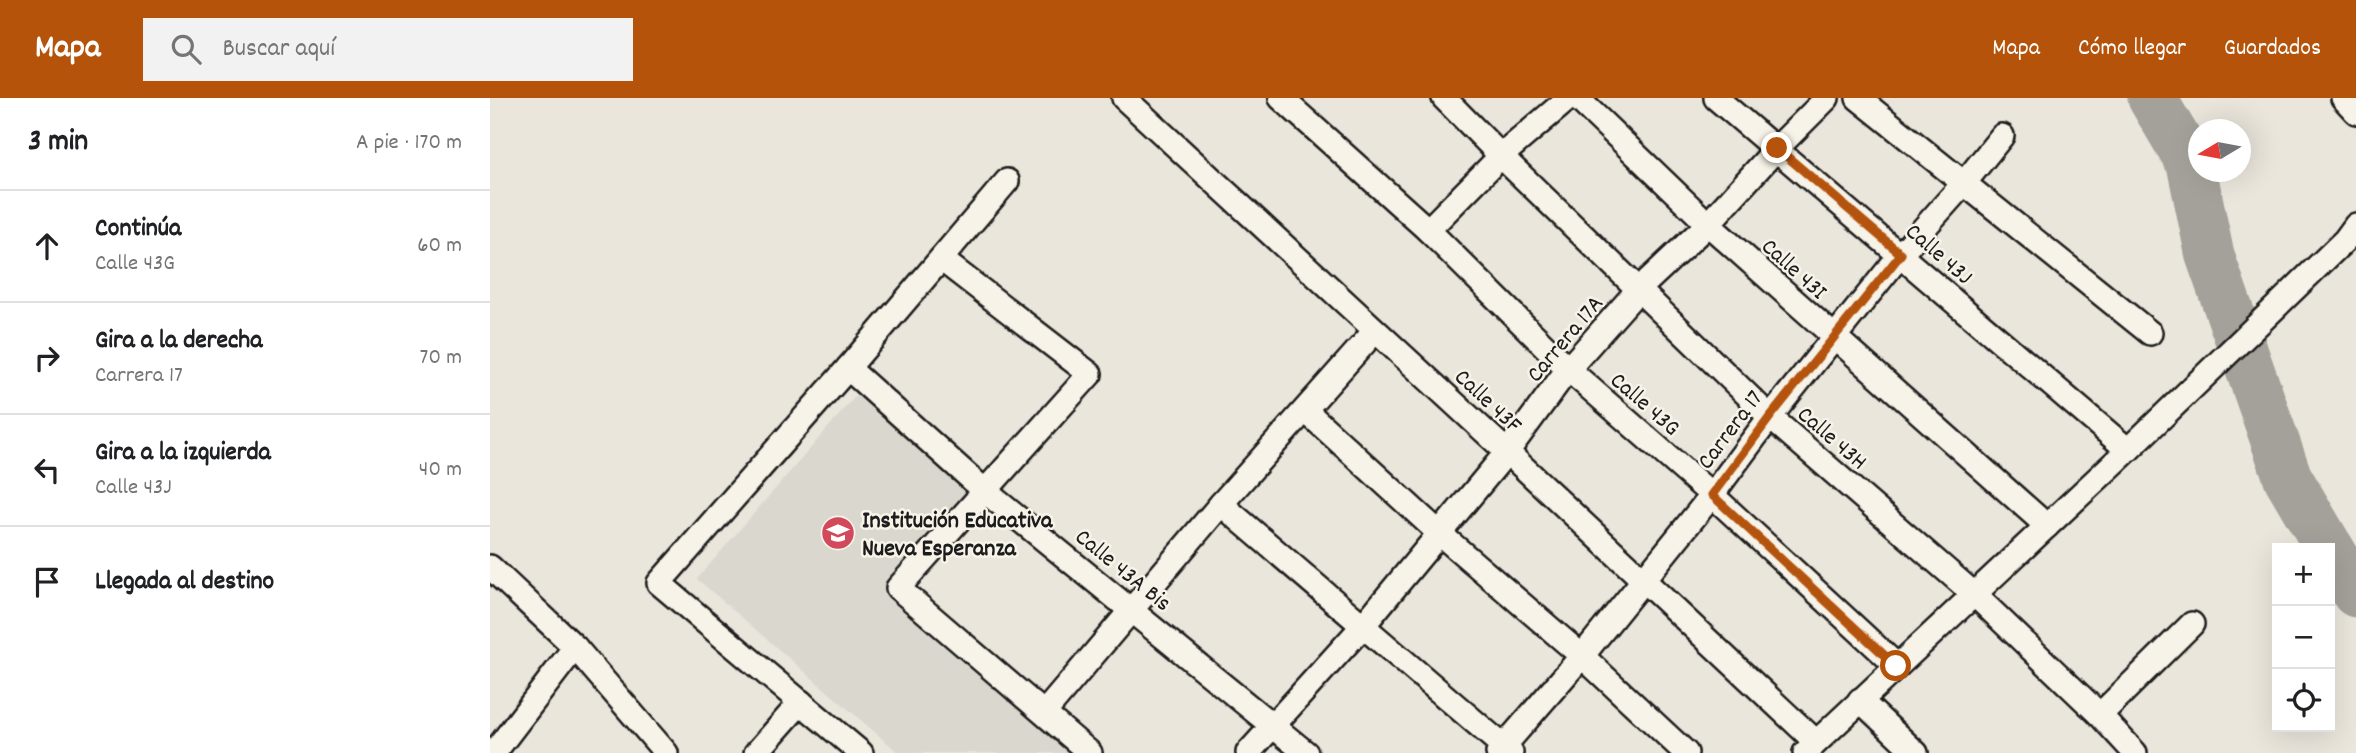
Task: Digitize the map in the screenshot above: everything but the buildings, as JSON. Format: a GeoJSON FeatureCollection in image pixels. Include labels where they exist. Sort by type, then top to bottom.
{"type":"FeatureCollection","features":[{"type":"Feature","properties":{"kind":"street","name":"Calle 43F"},"geometry":{"type":"LineString","coordinates":[[1124,98],[1644,579],[1811,748]]}},
{"type":"Feature","properties":{"kind":"street","name":"Calle 43G"},"geometry":{"type":"LineString","coordinates":[[1281,98],[1428,230],[1568,369],[1712,495],[1896,666]]}},
{"type":"Feature","properties":{"kind":"street","name":"Calle 43H"},"geometry":{"type":"LineString","coordinates":[[1444,98],[1770,417],[1975,595],[2135,753]]}},
{"type":"Feature","properties":{"kind":"street"},"geometry":{"type":"LineString","coordinates":[[1428,230],[1501,156],[1569,98]]}},
{"type":"Feature","properties":{"kind":"street","name":"Calle 43I"},"geometry":{"type":"LineString","coordinates":[[1577,98],[1708,224],[2047,526]]}},
{"type":"Feature","properties":{"kind":"street","name":"Calle 43J"},"geometry":{"type":"LineString","coordinates":[[1716,98],[1901,254],[2134,444]]}},
{"type":"Feature","properties":{"kind":"street","name":"Carrera 17A"},"geometry":{"type":"LineString","coordinates":[[1248,753],[1362,627],[1507,452],[1568,369],[1638,290],[1708,224],[1826,98]]}},
{"type":"Feature","properties":{"kind":"street"},"geometry":{"type":"LineString","coordinates":[[1858,98],[2150,333]]}},
{"type":"Feature","properties":{"kind":"street"},"geometry":{"type":"LineString","coordinates":[[2343,98],[2356,112]]}},
{"type":"Feature","properties":{"kind":"street","name":"Carrera 17"},"geometry":{"type":"LineString","coordinates":[[1504,751],[1712,495],[1770,417],[1901,254],[2002,136]]}},
{"type":"Feature","properties":{"kind":"street"},"geometry":{"type":"LineString","coordinates":[[860,753],[659,583],[848,368],[1006,181]]}},
{"type":"Feature","properties":{"kind":"street"},"geometry":{"type":"LineString","coordinates":[[1811,748],[2134,444],[2351,232]]}},
{"type":"Feature","properties":{"kind":"street"},"geometry":{"type":"LineString","coordinates":[[942,258],[1090,374],[898,588],[1090,753]]}},
{"type":"Feature","properties":{"kind":"street"},"geometry":{"type":"LineString","coordinates":[[1045,712],[1221,504],[1375,331]]}},
{"type":"Feature","properties":{"kind":"street","name":"Calle 43A Bis"},"geometry":{"type":"LineString","coordinates":[[848,368],[986,492],[1306,753]]}},
{"type":"Feature","properties":{"kind":"street"},"geometry":{"type":"LineString","coordinates":[[1306,411],[1439,533],[1582,656],[1686,753]]}},
{"type":"Feature","properties":{"kind":"street"},"geometry":{"type":"LineString","coordinates":[[1221,504],[1504,751]]}},
{"type":"Feature","properties":{"kind":"street"},"geometry":{"type":"LineString","coordinates":[[490,567],[575,647],[666,753]]}},
{"type":"Feature","properties":{"kind":"street"},"geometry":{"type":"LineString","coordinates":[[2099,715],[2192,624]]}},
{"type":"Feature","properties":{"kind":"street"},"geometry":{"type":"LineString","coordinates":[[491,753],[575,647]]}},
{"type":"Feature","properties":{"kind":"street"},"geometry":{"type":"LineString","coordinates":[[1860,700],[1916,753]]}},
{"type":"Feature","properties":{"kind":"street"},"geometry":{"type":"LineString","coordinates":[[756,753],[801,702]]}},
{"type":"Feature","properties":{"kind":"shaded area","name":"Institución Educativa Nueva Esperanza"},"geometry":{"type":"Polygon","coordinates":[[[860,391],[977,487],[904,579],[1079,753],[899,753],[697,579],[860,391]]]}},
{"type":"Feature","properties":{"kind":"waterway"},"geometry":{"type":"LineString","coordinates":[[2152,98],[2191,164],[2210,256],[2288,478],[2326,543]]}},
{"type":"Feature","properties":{"kind":"waterway"},"geometry":{"type":"LineString","coordinates":[[2335,557],[2356,593]]}},
{"type":"Feature","properties":{"kind":"place","name":"Institución Educativa Nueva Esperanza"},"geometry":{"type":"Point","coordinates":[838,533]}},
{"type":"Feature","properties":{"kind":"route"},"geometry":{"type":"LineString","coordinates":[[1777,148],[1901,254],[1770,417],[1712,495],[1896,666]]}}]}
